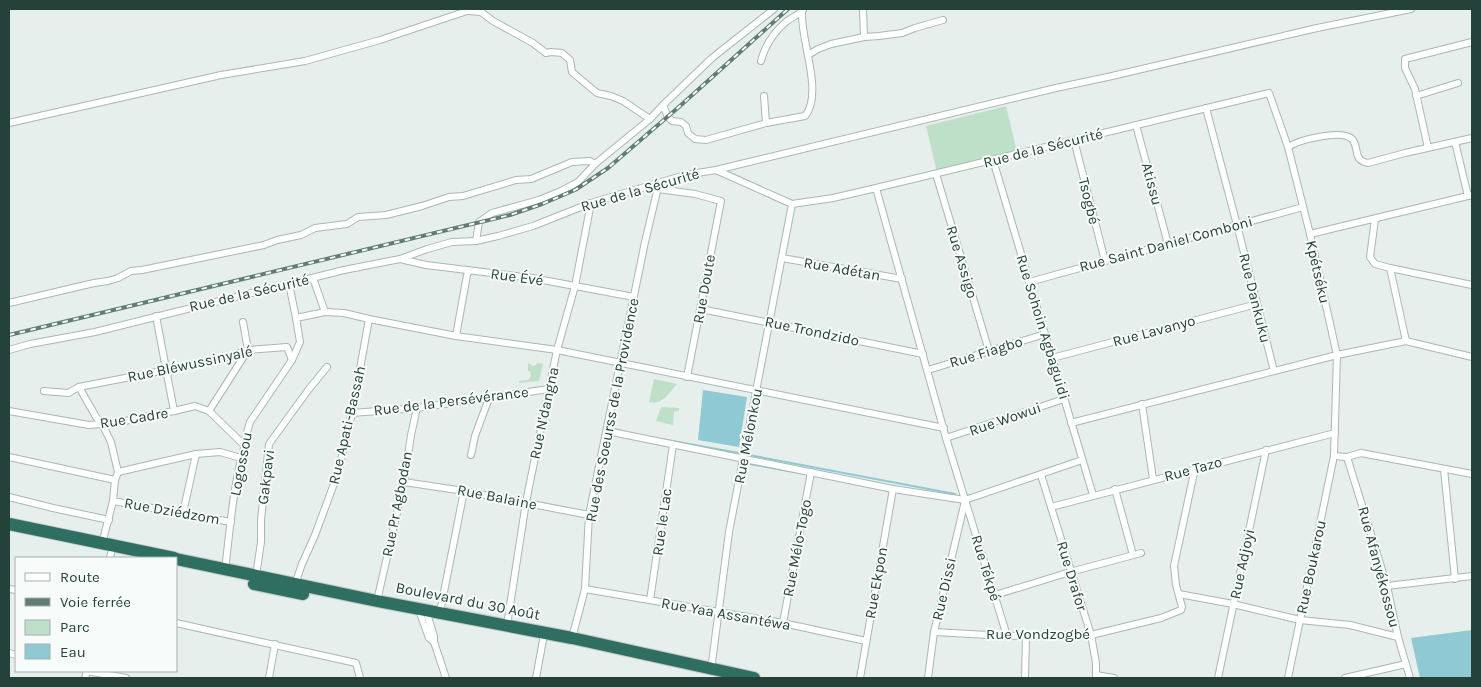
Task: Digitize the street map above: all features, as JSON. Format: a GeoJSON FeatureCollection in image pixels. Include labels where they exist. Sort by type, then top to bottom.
{"type":"FeatureCollection","features":[{"type":"Feature","properties":{"kind":"highway","name":"Boulevard du 30 Août"},"geometry":{"type":"LineString","coordinates":[[9,524],[132,557]]}},
{"type":"Feature","properties":{"kind":"highway","name":"Boulevard du 30 Août"},"geometry":{"type":"LineString","coordinates":[[9,532],[107,550],[160,557]]}},
{"type":"Feature","properties":{"kind":"highway","name":"Boulevard du 30 Août"},"geometry":{"type":"LineString","coordinates":[[178,560],[377,601],[542,640],[713,675],[754,678]]}},
{"type":"Feature","properties":{"kind":"highway","name":"Boulevard du 30 Août"},"geometry":{"type":"LineString","coordinates":[[178,567],[394,613],[428,613],[507,624],[572,638],[713,675]]}},
{"type":"Feature","properties":{"kind":"street"},"geometry":{"type":"LineString","coordinates":[[9,123],[221,75],[305,61],[380,40],[469,9],[481,12],[493,21],[533,43],[546,54],[551,52],[562,53],[570,60],[572,72],[597,94],[611,96],[623,101],[650,119]]}},
{"type":"Feature","properties":{"kind":"street"},"geometry":{"type":"LineString","coordinates":[[476,241],[479,222],[487,216],[539,200],[578,182],[595,164],[611,153],[650,119],[712,58],[774,9]]}},
{"type":"Feature","properties":{"kind":"street"},"geometry":{"type":"LineString","coordinates":[[863,9],[864,37]]}},
{"type":"Feature","properties":{"kind":"street"},"geometry":{"type":"LineString","coordinates":[[716,170],[1056,88],[1317,28],[1410,9]]}},
{"type":"Feature","properties":{"kind":"street"},"geometry":{"type":"LineString","coordinates":[[663,105],[668,117],[682,122],[686,126],[688,133],[695,139],[706,140],[766,123],[805,116],[809,112],[811,102],[812,77],[802,17],[803,10]]}},
{"type":"Feature","properties":{"kind":"street"},"geometry":{"type":"LineString","coordinates":[[761,61],[765,46],[774,35],[787,21],[803,10]]}},
{"type":"Feature","properties":{"kind":"street"},"geometry":{"type":"LineString","coordinates":[[808,55],[831,44],[864,37],[902,33],[943,20]]}},
{"type":"Feature","properties":{"kind":"street"},"geometry":{"type":"LineString","coordinates":[[1428,148],[1413,85],[1405,68],[1405,59],[1472,42]]}},
{"type":"Feature","properties":{"kind":"street"},"geometry":{"type":"LineString","coordinates":[[1416,96],[1458,84]]}},
{"type":"Feature","properties":{"kind":"street","name":"Rue de la Sécurité"},"geometry":{"type":"LineString","coordinates":[[9,350],[30,344],[96,332],[344,270],[400,259],[452,242],[476,241],[533,226],[591,203],[628,191],[658,186],[685,175],[716,170],[792,204],[832,198],[876,188],[1269,93]]}},
{"type":"Feature","properties":{"kind":"street","name":"Kpétséku"},"geometry":{"type":"LineString","coordinates":[[1269,93],[1288,147],[1337,355],[1334,456]]}},
{"type":"Feature","properties":{"kind":"street"},"geometry":{"type":"LineString","coordinates":[[764,96],[766,123]]}},
{"type":"Feature","properties":{"kind":"street","name":"Rue Dankuku"},"geometry":{"type":"LineString","coordinates":[[1206,108],[1274,371]]}},
{"type":"Feature","properties":{"kind":"street","name":"Atissu"},"geometry":{"type":"LineString","coordinates":[[1136,125],[1168,244]]}},
{"type":"Feature","properties":{"kind":"street"},"geometry":{"type":"LineString","coordinates":[[1288,147],[1303,140],[1320,136],[1348,137],[1353,141],[1358,157],[1368,163],[1472,138]]}},
{"type":"Feature","properties":{"kind":"street","name":"Tsogbé"},"geometry":{"type":"LineString","coordinates":[[1074,140],[1105,261]]}},
{"type":"Feature","properties":{"kind":"street"},"geometry":{"type":"LineString","coordinates":[[1310,234],[1470,196],[1455,142]]}},
{"type":"Feature","properties":{"kind":"street","name":"Rue Sohoin Agbaguidi"},"geometry":{"type":"LineString","coordinates":[[993,160],[1093,495]]}},
{"type":"Feature","properties":{"kind":"street"},"geometry":{"type":"LineString","coordinates":[[9,303],[108,281],[131,271],[264,245],[301,235],[315,228],[347,224],[358,217],[386,215],[449,197],[463,196],[516,180],[531,180],[572,162],[590,161],[595,164]]}},
{"type":"Feature","properties":{"kind":"street","name":"Rue Assigo"},"geometry":{"type":"LineString","coordinates":[[936,174],[989,351]]}},
{"type":"Feature","properties":{"kind":"street","name":"Rue Doute"},"geometry":{"type":"LineString","coordinates":[[658,186],[721,201],[687,377]]}},
{"type":"Feature","properties":{"kind":"street","name":"Rue des Soeurss de la Providence"},"geometry":{"type":"LineString","coordinates":[[572,638],[585,589],[590,516],[658,186]]}},
{"type":"Feature","properties":{"kind":"street","name":"Rue Tékpé"},"geometry":{"type":"LineString","coordinates":[[876,188],[946,438],[1007,636]]}},
{"type":"Feature","properties":{"kind":"street","name":"Rue N'dangna"},"geometry":{"type":"LineString","coordinates":[[507,624],[526,502],[557,350],[575,286],[591,203]]}},
{"type":"Feature","properties":{"kind":"street","name":"Rue Mélonkou"},"geometry":{"type":"LineString","coordinates":[[713,675],[730,532],[792,204]]}},
{"type":"Feature","properties":{"kind":"street","name":"Rue Saint Daniel Comboni"},"geometry":{"type":"LineString","coordinates":[[1029,282],[1303,207]]}},
{"type":"Feature","properties":{"kind":"street"},"geometry":{"type":"LineString","coordinates":[[1375,219],[1370,257],[1375,264],[1472,285]]}},
{"type":"Feature","properties":{"kind":"street","name":"Rue Adétan"},"geometry":{"type":"LineString","coordinates":[[782,258],[902,279]]}},
{"type":"Feature","properties":{"kind":"street","name":"Rue Évé"},"geometry":{"type":"LineString","coordinates":[[400,259],[426,265],[532,278],[634,298]]}},
{"type":"Feature","properties":{"kind":"street"},"geometry":{"type":"LineString","coordinates":[[1390,268],[1406,341]]}},
{"type":"Feature","properties":{"kind":"street"},"geometry":{"type":"LineString","coordinates":[[456,336],[469,271]]}},
{"type":"Feature","properties":{"kind":"street"},"geometry":{"type":"LineString","coordinates":[[313,278],[325,312]]}},
{"type":"Feature","properties":{"kind":"street"},"geometry":{"type":"LineString","coordinates":[[289,284],[296,318],[325,312],[344,313],[456,336],[557,350],[944,428]]}},
{"type":"Feature","properties":{"kind":"street","name":"Rue Lavanyo"},"geometry":{"type":"LineString","coordinates":[[1052,358],[1257,304]]}},
{"type":"Feature","properties":{"kind":"street","name":"Rue Trondzido"},"geometry":{"type":"LineString","coordinates":[[701,308],[923,354]]}},
{"type":"Feature","properties":{"kind":"street"},"geometry":{"type":"LineString","coordinates":[[156,316],[174,412]]}},
{"type":"Feature","properties":{"kind":"street","name":"Logossou"},"geometry":{"type":"LineString","coordinates":[[225,570],[230,522],[247,430],[250,422],[292,360],[300,342],[296,318]]}},
{"type":"Feature","properties":{"kind":"street","name":"Rue Apati-Bassah"},"geometry":{"type":"LineString","coordinates":[[295,584],[338,473],[352,413],[369,319]]}},
{"type":"Feature","properties":{"kind":"street"},"geometry":{"type":"LineString","coordinates":[[243,322],[248,350],[209,411],[244,446]]}},
{"type":"Feature","properties":{"kind":"street","name":"Rue Fiagbo"},"geometry":{"type":"LineString","coordinates":[[928,370],[1045,334]]}},
{"type":"Feature","properties":{"kind":"street"},"geometry":{"type":"LineString","coordinates":[[1072,423],[1337,355],[1406,341],[1472,357]]}},
{"type":"Feature","properties":{"kind":"street","name":"Rue Bléwussinyalé"},"geometry":{"type":"LineString","coordinates":[[44,391],[68,393],[79,387],[166,370],[248,350],[287,347],[292,360]]}},
{"type":"Feature","properties":{"kind":"street","name":"Gakpavi"},"geometry":{"type":"LineString","coordinates":[[256,576],[261,542],[261,520],[269,444],[327,367]]}},
{"type":"Feature","properties":{"kind":"street"},"geometry":{"type":"LineString","coordinates":[[79,387],[111,442],[118,472],[109,520],[107,550]]}},
{"type":"Feature","properties":{"kind":"street","name":"Rue de la Persévérance"},"geometry":{"type":"LineString","coordinates":[[352,413],[417,408],[549,389]]}},
{"type":"Feature","properties":{"kind":"street"},"geometry":{"type":"LineString","coordinates":[[471,455],[475,436],[489,398]]}},
{"type":"Feature","properties":{"kind":"street","name":"Rue Wowui"},"geometry":{"type":"LineString","coordinates":[[946,438],[1064,399]]}},
{"type":"Feature","properties":{"kind":"street"},"geometry":{"type":"LineString","coordinates":[[1142,404],[1153,479]]}},
{"type":"Feature","properties":{"kind":"street","name":"Rue Cadre"},"geometry":{"type":"LineString","coordinates":[[9,411],[89,425],[115,423],[174,412],[195,406],[209,411]]}},
{"type":"Feature","properties":{"kind":"street","name":"Rue Pr Agbodan"},"geometry":{"type":"LineString","coordinates":[[377,601],[404,482],[417,408]]}},
{"type":"Feature","properties":{"kind":"street"},"geometry":{"type":"LineString","coordinates":[[607,431],[893,488],[965,500],[1082,460]]}},
{"type":"Feature","properties":{"kind":"street","name":"Rue Tazo"},"geometry":{"type":"LineString","coordinates":[[1051,507],[1335,433]]}},
{"type":"Feature","properties":{"kind":"street","name":"Rue le Lac"},"geometry":{"type":"LineString","coordinates":[[650,600],[673,445]]}},
{"type":"Feature","properties":{"kind":"street","name":"Rue Adjoyi"},"geometry":{"type":"LineString","coordinates":[[1218,678],[1266,450]]}},
{"type":"Feature","properties":{"kind":"street"},"geometry":{"type":"LineString","coordinates":[[118,472],[196,454],[220,452],[241,458]]}},
{"type":"Feature","properties":{"kind":"street"},"geometry":{"type":"LineString","coordinates":[[1334,456],[1347,457],[1361,453],[1472,474]]}},
{"type":"Feature","properties":{"kind":"street"},"geometry":{"type":"LineString","coordinates":[[183,513],[196,454]]}},
{"type":"Feature","properties":{"kind":"street","name":"Rue Boukarou"},"geometry":{"type":"LineString","coordinates":[[1288,678],[1334,456]]}},
{"type":"Feature","properties":{"kind":"street"},"geometry":{"type":"LineString","coordinates":[[9,457],[115,480]]}},
{"type":"Feature","properties":{"kind":"street","name":"Rue Afanyékossou"},"geometry":{"type":"LineString","coordinates":[[1347,457],[1387,586],[1398,637],[1410,678]]}},
{"type":"Feature","properties":{"kind":"street"},"geometry":{"type":"LineString","coordinates":[[1195,468],[1174,566],[1179,594],[1233,604],[1300,620],[1350,625],[1398,637]]}},
{"type":"Feature","properties":{"kind":"street"},"geometry":{"type":"LineString","coordinates":[[1444,469],[1455,579]]}},
{"type":"Feature","properties":{"kind":"street","name":"Rue Mélo-Togo"},"geometry":{"type":"LineString","coordinates":[[783,623],[811,472]]}},
{"type":"Feature","properties":{"kind":"street","name":"Rue Drafor"},"geometry":{"type":"LineString","coordinates":[[1040,475],[1091,636],[1096,663],[1096,676]]}},
{"type":"Feature","properties":{"kind":"street","name":"Rue Balaine"},"geometry":{"type":"LineString","coordinates":[[404,482],[526,502],[590,516]]}},
{"type":"Feature","properties":{"kind":"street","name":"Rue Ekpon"},"geometry":{"type":"LineString","coordinates":[[860,678],[893,488]]}},
{"type":"Feature","properties":{"kind":"street"},"geometry":{"type":"LineString","coordinates":[[1115,489],[1133,555]]}},
{"type":"Feature","properties":{"kind":"street"},"geometry":{"type":"LineString","coordinates":[[446,678],[434,642],[429,638],[428,613],[464,491]]}},
{"type":"Feature","properties":{"kind":"street"},"geometry":{"type":"LineString","coordinates":[[9,497],[109,520]]}},
{"type":"Feature","properties":{"kind":"street","name":"Rue Dissi"},"geometry":{"type":"LineString","coordinates":[[928,678],[934,632],[965,500]]}},
{"type":"Feature","properties":{"kind":"street","name":"Rue Dziédzom"},"geometry":{"type":"LineString","coordinates":[[113,501],[230,522]]}},
{"type":"Feature","properties":{"kind":"street"},"geometry":{"type":"LineString","coordinates":[[994,595],[1141,553]]}},
{"type":"Feature","properties":{"kind":"street"},"geometry":{"type":"LineString","coordinates":[[1387,586],[1472,576]]}},
{"type":"Feature","properties":{"kind":"street","name":"Rue Yaa Assantéwa"},"geometry":{"type":"LineString","coordinates":[[585,589],[783,623],[866,641]]}},
{"type":"Feature","properties":{"kind":"street","name":"Rue Vondzogbé"},"geometry":{"type":"LineString","coordinates":[[934,632],[1007,636],[1091,636],[1161,618],[1182,610],[1179,594]]}},
{"type":"Feature","properties":{"kind":"street"},"geometry":{"type":"LineString","coordinates":[[178,623],[356,663],[360,678]]}},
{"type":"Feature","properties":{"kind":"street"},"geometry":{"type":"LineString","coordinates":[[1025,678],[1026,636]]}},
{"type":"Feature","properties":{"kind":"street"},"geometry":{"type":"LineString","coordinates":[[536,678],[542,640]]}},
{"type":"Feature","properties":{"kind":"street"},"geometry":{"type":"LineString","coordinates":[[269,678],[275,644]]}},
{"type":"Feature","properties":{"kind":"street"},"geometry":{"type":"LineString","coordinates":[[1345,678],[1406,664]]}},
{"type":"Feature","properties":{"kind":"street"},"geometry":{"type":"LineString","coordinates":[[92,672],[126,678]]}},
{"type":"Feature","properties":{"kind":"street"},"geometry":{"type":"LineString","coordinates":[[1096,676],[1114,678]]}},
{"type":"Feature","properties":{"kind":"green space"},"geometry":{"type":"Polygon","coordinates":[[[1006,106],[1017,152],[937,172],[926,126],[1006,106]]]}},
{"type":"Feature","properties":{"kind":"green space"},"geometry":{"type":"Polygon","coordinates":[[[528,363],[533,366],[537,363],[543,364],[539,381],[519,383],[519,381],[528,380],[531,376],[530,371],[528,371],[528,363]]]}},
{"type":"Feature","properties":{"kind":"green space"},"geometry":{"type":"Polygon","coordinates":[[[654,379],[677,384],[662,400],[649,402],[654,379]]]}},
{"type":"Feature","properties":{"kind":"green space"},"geometry":{"type":"Polygon","coordinates":[[[661,407],[679,408],[679,411],[674,412],[673,425],[656,421],[661,407]]]}},
{"type":"Feature","properties":{"kind":"water"},"geometry":{"type":"Polygon","coordinates":[[[703,390],[747,397],[739,447],[698,440],[703,390]]]}},
{"type":"Feature","properties":{"kind":"water"},"geometry":{"type":"Polygon","coordinates":[[[1472,630],[1472,678],[1420,678],[1411,638],[1472,630]]]}},
{"type":"Feature","properties":{"kind":"waterway"},"geometry":{"type":"LineString","coordinates":[[614,429],[622,431]]}},
{"type":"Feature","properties":{"kind":"waterway"},"geometry":{"type":"LineString","coordinates":[[661,439],[739,453]]}},
{"type":"Feature","properties":{"kind":"waterway"},"geometry":{"type":"LineString","coordinates":[[749,455],[955,494]]}},
{"type":"Feature","properties":{"kind":"waterway"},"geometry":{"type":"LineString","coordinates":[[750,464],[805,474]]}},
{"type":"Feature","properties":{"kind":"railway"},"geometry":{"type":"LineString","coordinates":[[9,335],[510,215],[542,204],[575,190],[608,168],[788,9]]}}]}
